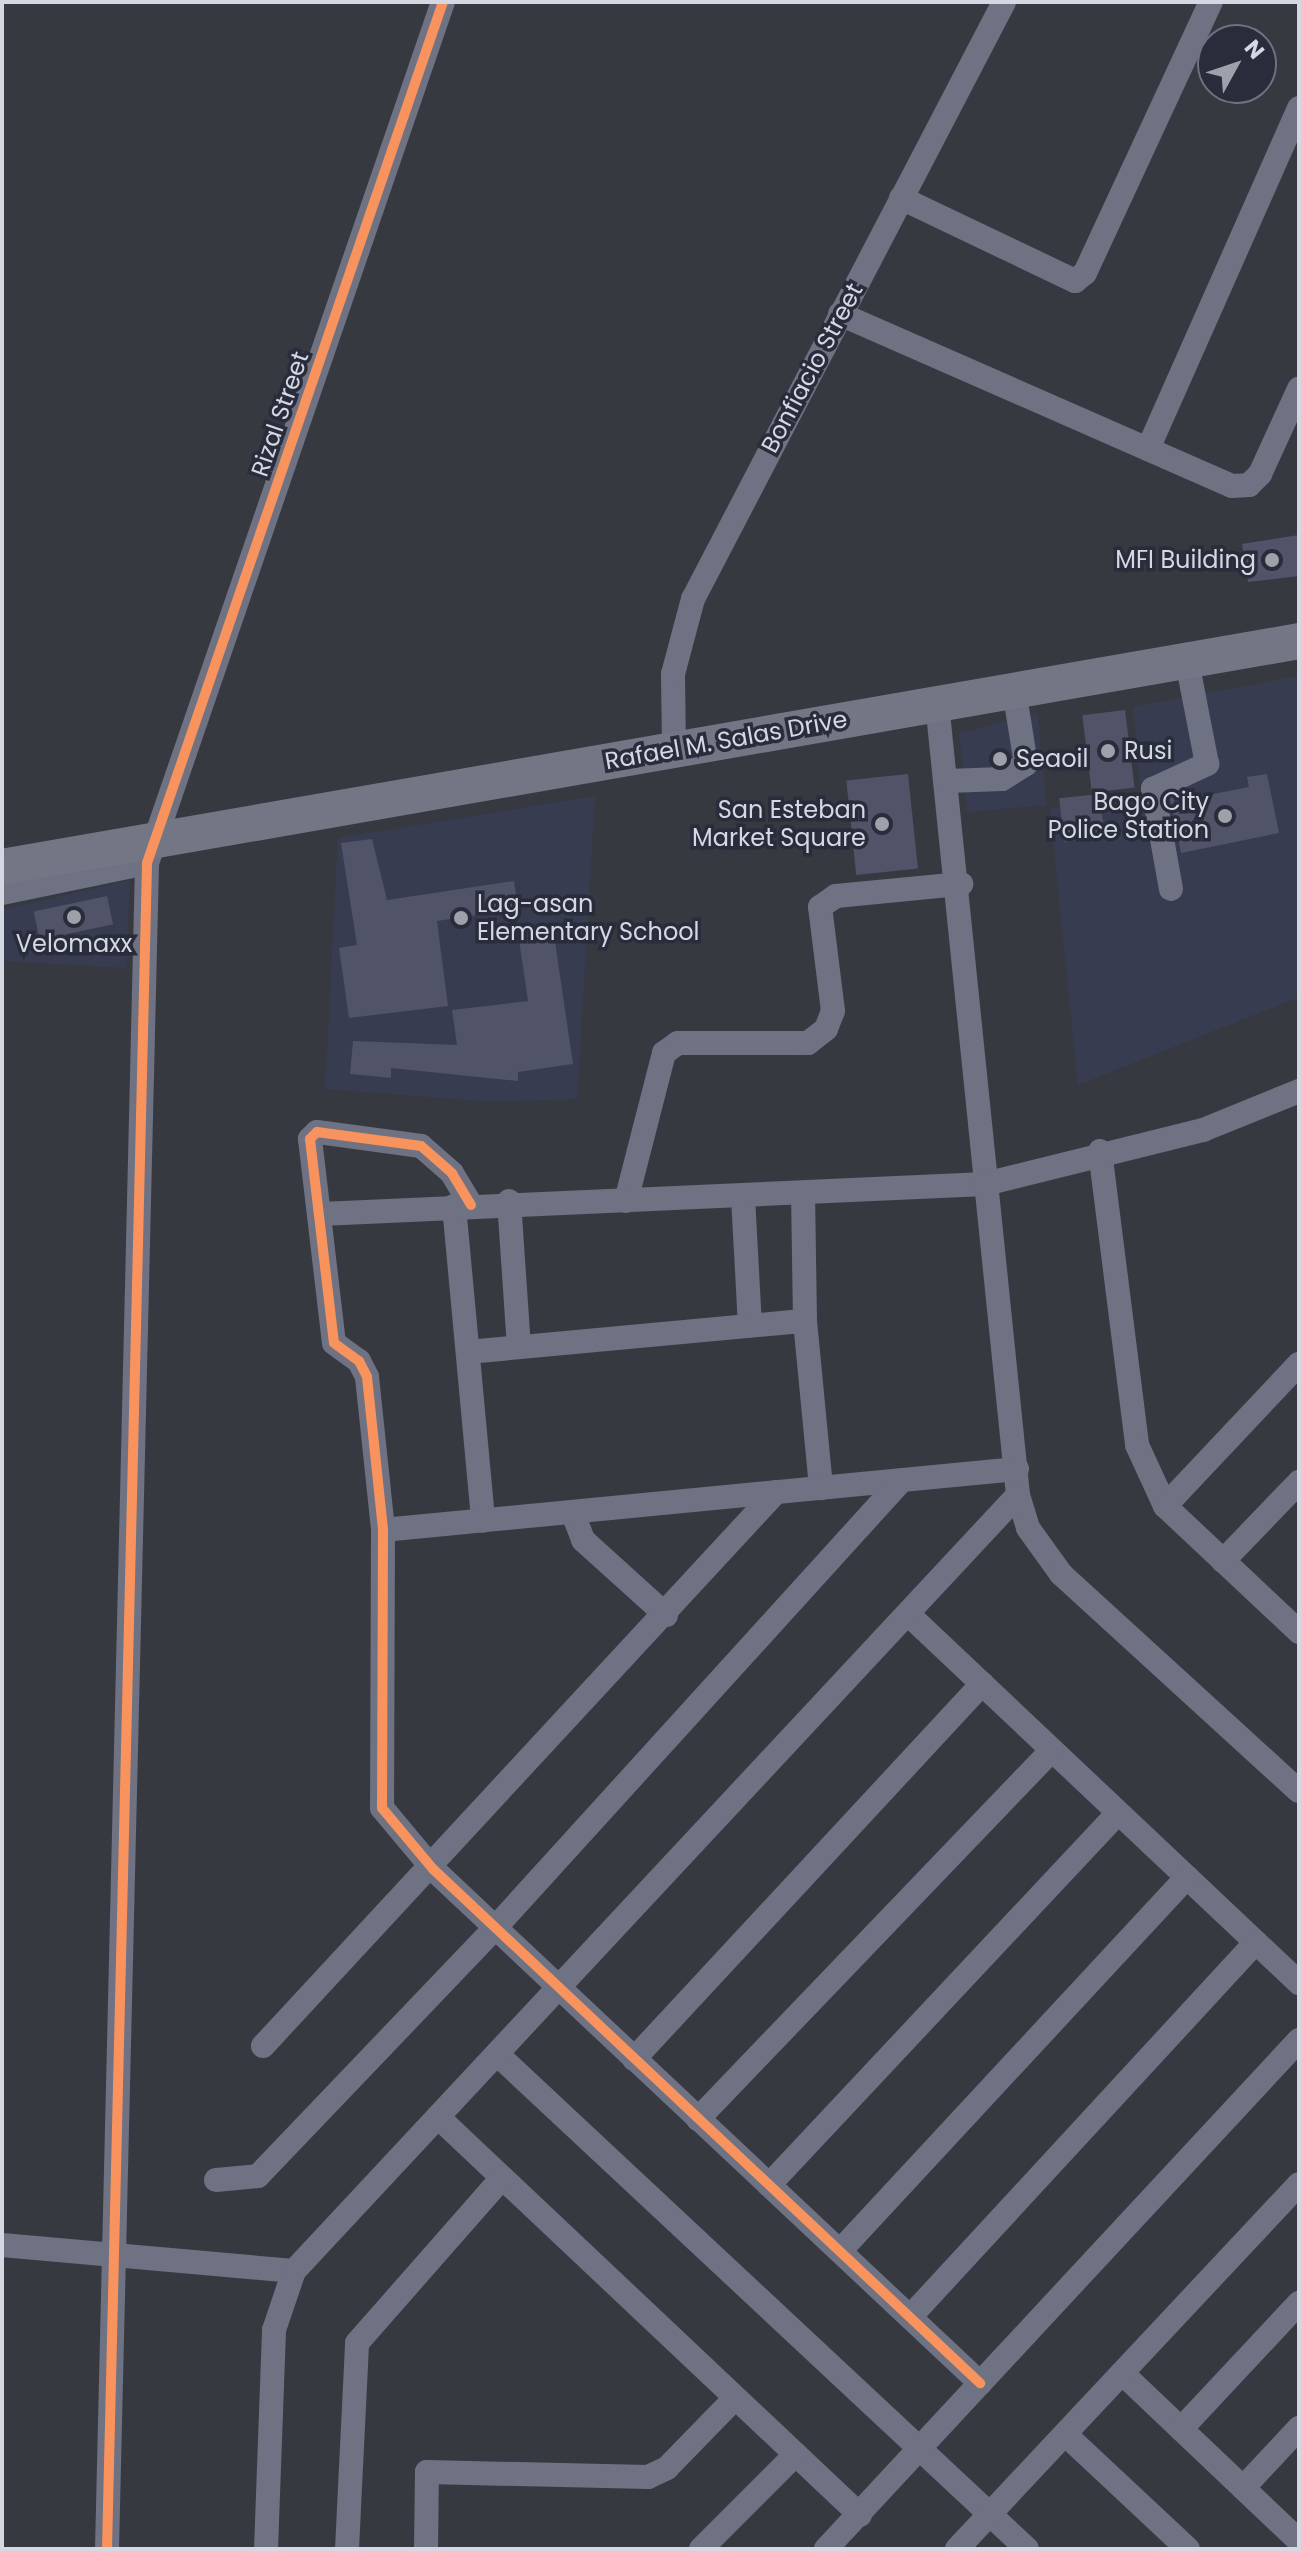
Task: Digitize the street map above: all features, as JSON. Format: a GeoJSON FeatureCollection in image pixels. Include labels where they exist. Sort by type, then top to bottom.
{"type":"FeatureCollection","features":[{"type":"Feature","properties":{"kind":"highway","name":"Rafael M. Salas Drive"},"geometry":{"type":"LineString","coordinates":[[2,867],[150,851],[674,743],[937,703],[1299,641]]}},
{"type":"Feature","properties":{"kind":"street","name":"Rizal Street"},"geometry":{"type":"LineString","coordinates":[[107,2549],[150,851],[443,2]]}},
{"type":"Feature","properties":{"kind":"street","name":"Bonfiacio Street"},"geometry":{"type":"LineString","coordinates":[[674,743],[670,711],[693,599],[1004,2]]}},
{"type":"Feature","properties":{"kind":"street"},"geometry":{"type":"LineString","coordinates":[[901,198],[1075,281],[1085,273],[1211,2]]}},
{"type":"Feature","properties":{"kind":"street"},"geometry":{"type":"LineString","coordinates":[[1148,449],[1299,108]]}},
{"type":"Feature","properties":{"kind":"street"},"geometry":{"type":"LineString","coordinates":[[840,314],[1232,486],[1249,485],[1299,389]]}},
{"type":"Feature","properties":{"kind":"street"},"geometry":{"type":"LineString","coordinates":[[1171,889],[1153,789],[1207,764],[1187,661]]}},
{"type":"Feature","properties":{"kind":"street"},"geometry":{"type":"LineString","coordinates":[[948,781],[1002,779],[1026,764],[1014,690]]}},
{"type":"Feature","properties":{"kind":"street"},"geometry":{"type":"LineString","coordinates":[[937,703],[961,884],[985,1184],[1018,1495],[1040,1551],[1061,1574],[1299,1791]]}},
{"type":"Feature","properties":{"kind":"street"},"geometry":{"type":"LineString","coordinates":[[2,893],[150,851]]}},
{"type":"Feature","properties":{"kind":"street"},"geometry":{"type":"LineString","coordinates":[[626,1201],[664,1053],[678,1043],[808,1043],[826,1029],[833,1011],[820,907],[836,896],[961,884]]}},
{"type":"Feature","properties":{"kind":"street"},"geometry":{"type":"LineString","coordinates":[[321,1214],[509,1201],[743,1197],[985,1184],[1100,1151],[1203,1130],[1299,1091]]}},
{"type":"Feature","properties":{"kind":"street"},"geometry":{"type":"LineString","coordinates":[[483,1521],[468,1352],[462,1205],[452,1173],[421,1146],[317,1132],[308,1147],[321,1214],[334,1343],[359,1361],[367,1377],[383,1530],[382,1808],[433,1869],[980,2383]]}},
{"type":"Feature","properties":{"kind":"street"},"geometry":{"type":"LineString","coordinates":[[1100,1151],[1137,1445],[1165,1506],[1296,1625]]}},
{"type":"Feature","properties":{"kind":"street"},"geometry":{"type":"LineString","coordinates":[[803,1193],[805,1321],[821,1488]]}},
{"type":"Feature","properties":{"kind":"street"},"geometry":{"type":"LineString","coordinates":[[743,1197],[750,1326]]}},
{"type":"Feature","properties":{"kind":"street"},"geometry":{"type":"LineString","coordinates":[[509,1201],[519,1347]]}},
{"type":"Feature","properties":{"kind":"street"},"geometry":{"type":"LineString","coordinates":[[468,1352],[805,1321]]}},
{"type":"Feature","properties":{"kind":"street"},"geometry":{"type":"LineString","coordinates":[[1165,1506],[1299,1364]]}},
{"type":"Feature","properties":{"kind":"street"},"geometry":{"type":"LineString","coordinates":[[383,1530],[574,1516],[776,1492],[1017,1469]]}},
{"type":"Feature","properties":{"kind":"street"},"geometry":{"type":"LineString","coordinates":[[216,2180],[258,2176],[495,1928],[902,1480]]}},
{"type":"Feature","properties":{"kind":"street"},"geometry":{"type":"LineString","coordinates":[[1223,1561],[1299,1482]]}},
{"type":"Feature","properties":{"kind":"street"},"geometry":{"type":"LineString","coordinates":[[263,2046],[433,1869],[776,1492]]}},
{"type":"Feature","properties":{"kind":"street"},"geometry":{"type":"LineString","coordinates":[[266,2549],[274,2330],[294,2271],[1018,1495]]}},
{"type":"Feature","properties":{"kind":"street"},"geometry":{"type":"LineString","coordinates":[[574,1516],[583,1540],[666,1615]]}},
{"type":"Feature","properties":{"kind":"street"},"geometry":{"type":"LineString","coordinates":[[908,1614],[1299,1983]]}},
{"type":"Feature","properties":{"kind":"street"},"geometry":{"type":"LineString","coordinates":[[634,2059],[982,1684]]}},
{"type":"Feature","properties":{"kind":"street"},"geometry":{"type":"LineString","coordinates":[[698,2119],[1052,1750]]}},
{"type":"Feature","properties":{"kind":"street"},"geometry":{"type":"LineString","coordinates":[[769,2185],[1118,1813]]}},
{"type":"Feature","properties":{"kind":"street"},"geometry":{"type":"LineString","coordinates":[[840,2251],[1187,1877]]}},
{"type":"Feature","properties":{"kind":"street"},"geometry":{"type":"LineString","coordinates":[[910,2317],[1256,1942]]}},
{"type":"Feature","properties":{"kind":"street"},"geometry":{"type":"LineString","coordinates":[[826,2549],[1299,2040]]}},
{"type":"Feature","properties":{"kind":"street"},"geometry":{"type":"LineString","coordinates":[[497,2054],[1027,2549]]}},
{"type":"Feature","properties":{"kind":"street"},"geometry":{"type":"LineString","coordinates":[[438,2117],[860,2515]]}},
{"type":"Feature","properties":{"kind":"street"},"geometry":{"type":"LineString","coordinates":[[347,2549],[357,2343],[502,2178]]}},
{"type":"Feature","properties":{"kind":"street"},"geometry":{"type":"LineString","coordinates":[[957,2549],[1299,2184]]}},
{"type":"Feature","properties":{"kind":"street"},"geometry":{"type":"LineString","coordinates":[[2,2245],[294,2271]]}},
{"type":"Feature","properties":{"kind":"street"},"geometry":{"type":"LineString","coordinates":[[1181,2429],[1299,2303]]}},
{"type":"Feature","properties":{"kind":"street"},"geometry":{"type":"LineString","coordinates":[[1122,2373],[1299,2541]]}},
{"type":"Feature","properties":{"kind":"street"},"geometry":{"type":"LineString","coordinates":[[426,2549],[427,2472],[648,2477],[667,2468],[735,2398]]}},
{"type":"Feature","properties":{"kind":"street"},"geometry":{"type":"LineString","coordinates":[[1243,2488],[1299,2428]]}},
{"type":"Feature","properties":{"kind":"street"},"geometry":{"type":"LineString","coordinates":[[1066,2435],[1188,2549]]}},
{"type":"Feature","properties":{"kind":"street"},"geometry":{"type":"LineString","coordinates":[[701,2549],[796,2454]]}},
{"type":"Feature","properties":{"kind":"shaded area"},"geometry":{"type":"Polygon","coordinates":[[[1299,676],[1299,997],[1078,1085],[1050,809],[1141,794],[1133,707],[1299,676]]]}},
{"type":"Feature","properties":{"kind":"shaded area"},"geometry":{"type":"Polygon","coordinates":[[[1037,712],[1047,805],[967,812],[959,734],[1037,712]]]}},
{"type":"Feature","properties":{"kind":"shaded area","name":"Lag-asan Elementary School"},"geometry":{"type":"Polygon","coordinates":[[[595,796],[577,1099],[494,1102],[325,1089],[338,838],[595,796]]]}},
{"type":"Feature","properties":{"kind":"shaded area"},"geometry":{"type":"Polygon","coordinates":[[[130,880],[126,968],[3,961],[2,910],[130,880]]]}},
{"type":"Feature","properties":{"kind":"building","name":"MFI Building"},"geometry":{"type":"Polygon","coordinates":[[[1299,535],[1299,576],[1248,582],[1242,544],[1299,535]]]}},
{"type":"Feature","properties":{"kind":"building","name":"Rusi"},"geometry":{"type":"Polygon","coordinates":[[[1125,710],[1135,787],[1092,793],[1082,715],[1125,710]]]}},
{"type":"Feature","properties":{"kind":"building","name":"San Esteban Market Square"},"geometry":{"type":"Polygon","coordinates":[[[908,774],[918,868],[856,875],[846,780],[908,774]]]}},
{"type":"Feature","properties":{"kind":"building","name":"Bago City Police Station"},"geometry":{"type":"Polygon","coordinates":[[[1267,774],[1279,833],[1181,853],[1170,798],[1191,789],[1193,798],[1249,787],[1247,777],[1267,774]]]}},
{"type":"Feature","properties":{"kind":"building"},"geometry":{"type":"Polygon","coordinates":[[[1100,794],[1105,838],[1064,842],[1059,798],[1100,794]]]}},
{"type":"Feature","properties":{"kind":"building"},"geometry":{"type":"Polygon","coordinates":[[[372,839],[387,900],[514,881],[518,909],[437,921],[448,1006],[349,1018],[339,948],[357,945],[341,843],[372,839]]]}},
{"type":"Feature","properties":{"kind":"building","name":"Velomaxx"},"geometry":{"type":"Polygon","coordinates":[[[107,896],[113,924],[40,940],[34,912],[107,896]]]}},
{"type":"Feature","properties":{"kind":"building"},"geometry":{"type":"Polygon","coordinates":[[[553,928],[573,1064],[518,1072],[518,1081],[391,1068],[391,1078],[350,1074],[353,1041],[457,1045],[452,1010],[528,1001],[518,933],[553,928]]]}},
{"type":"Feature","properties":{"kind":"cycle path"},"geometry":{"type":"LineString","coordinates":[[107,2549],[147,863],[443,2]]}},
{"type":"Feature","properties":{"kind":"cycle path"},"geometry":{"type":"LineString","coordinates":[[471,1205],[452,1173],[421,1146],[317,1132],[310,1139],[334,1343],[359,1361],[367,1377],[383,1530],[382,1808],[433,1869],[980,2383]]}},
{"type":"Feature","properties":{"kind":"place","name":"MFI Building"},"geometry":{"type":"Point","coordinates":[1272,560]}},
{"type":"Feature","properties":{"kind":"place","name":"Rusi"},"geometry":{"type":"Point","coordinates":[1108,751]}},
{"type":"Feature","properties":{"kind":"place","name":"Seaoil"},"geometry":{"type":"Point","coordinates":[1000,759]}},
{"type":"Feature","properties":{"kind":"place","name":"Bago City Police Station"},"geometry":{"type":"Point","coordinates":[1225,816]}},
{"type":"Feature","properties":{"kind":"place","name":"San Esteban Market Square"},"geometry":{"type":"Point","coordinates":[882,824]}},
{"type":"Feature","properties":{"kind":"place","name":"Velomaxx"},"geometry":{"type":"Point","coordinates":[74,917]}},
{"type":"Feature","properties":{"kind":"place","name":"Lag-asan Elementary School"},"geometry":{"type":"Point","coordinates":[461,918]}}]}
